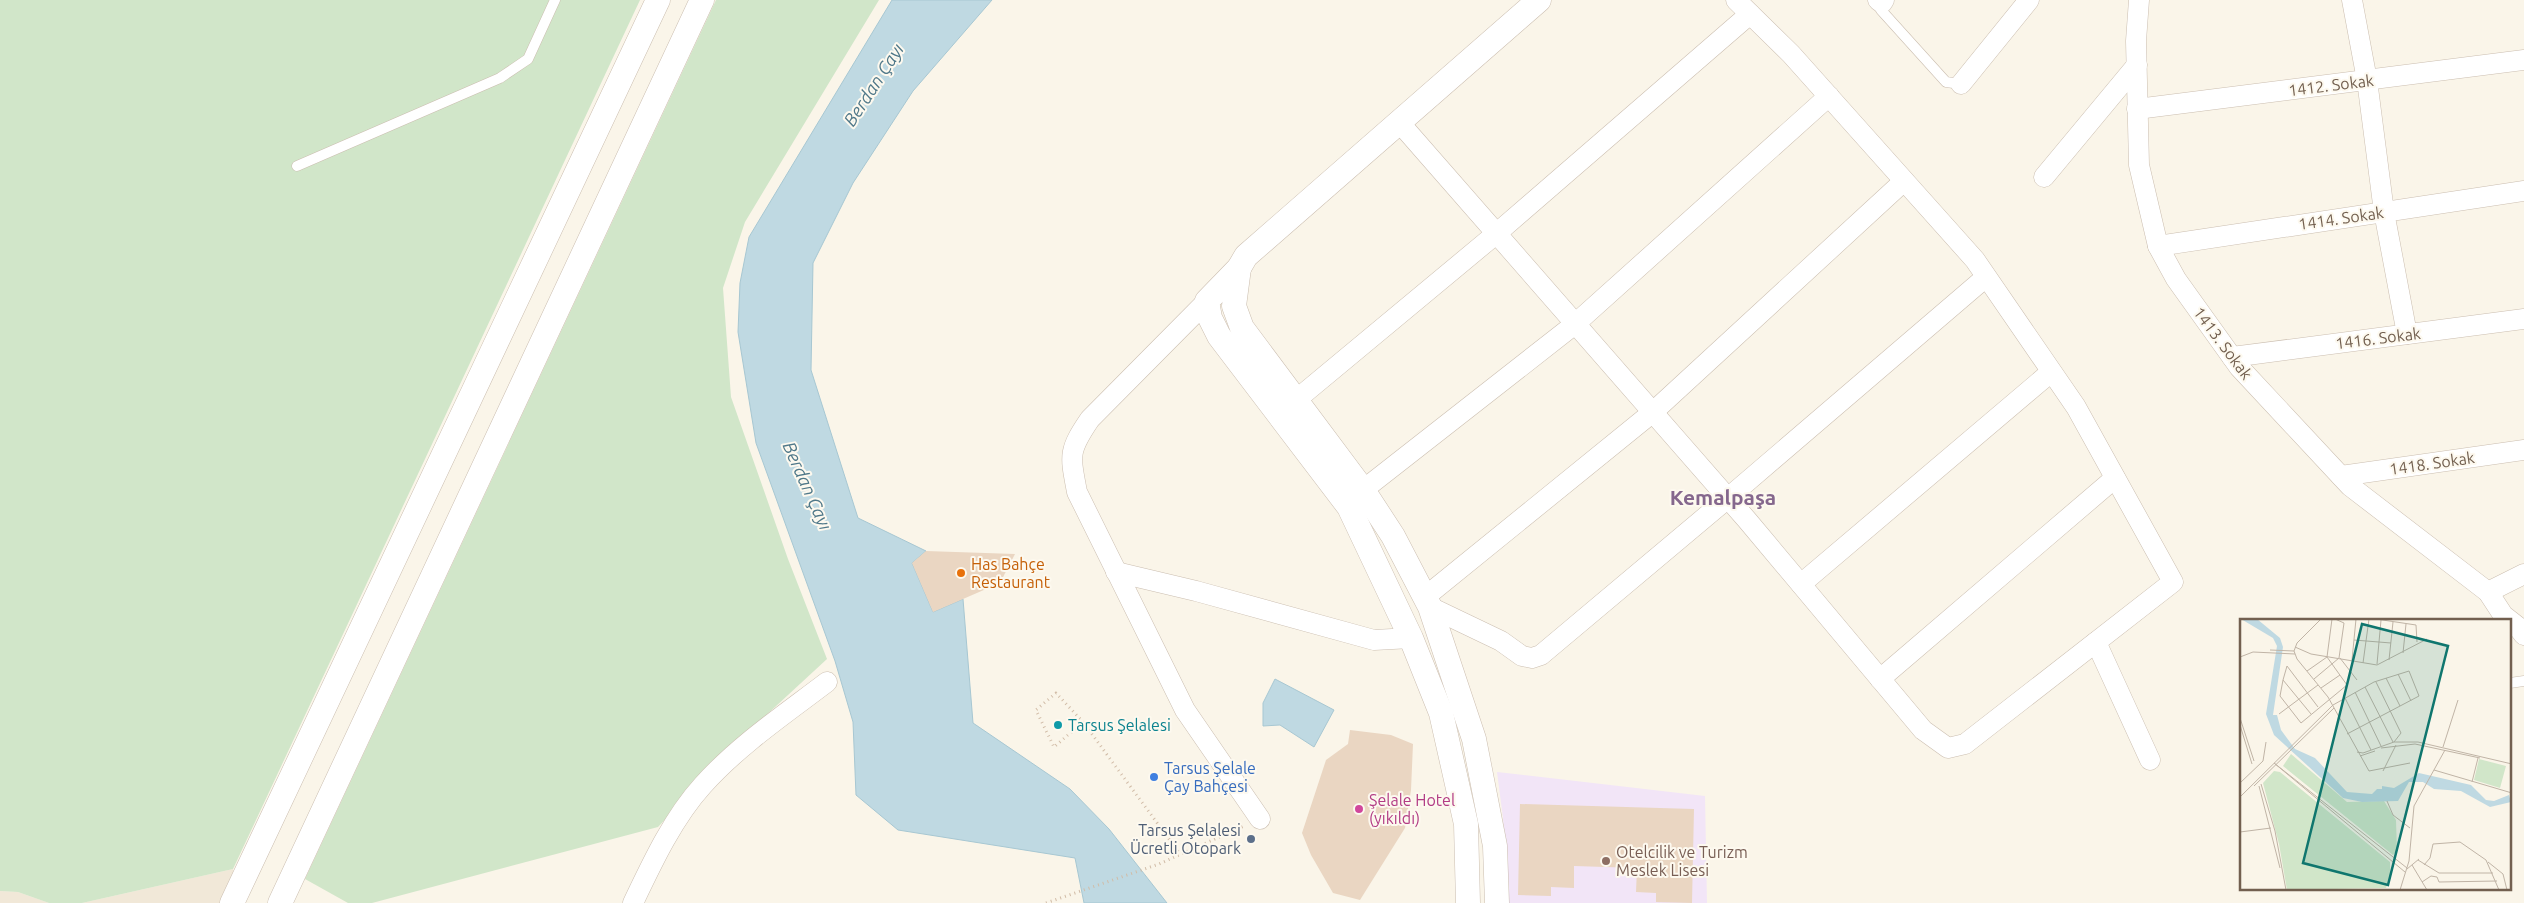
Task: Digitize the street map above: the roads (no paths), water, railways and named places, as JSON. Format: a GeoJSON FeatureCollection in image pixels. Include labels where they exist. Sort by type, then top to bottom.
{"type":"FeatureCollection","features":[{"type":"Feature","properties":{"kind":"street"},"geometry":{"type":"LineString","coordinates":[[232,903],[658,0]]}},
{"type":"Feature","properties":{"kind":"street"},"geometry":{"type":"LineString","coordinates":[[280,903],[702,0]]}},
{"type":"Feature","properties":{"kind":"street"},"geometry":{"type":"LineString","coordinates":[[1260,819],[1185,710],[1077,492],[1070,457],[1078,436],[1090,419],[1239,268],[1246,256],[1539,0]]}},
{"type":"Feature","properties":{"kind":"street"},"geometry":{"type":"LineString","coordinates":[[1961,84],[2029,0]]}},
{"type":"Feature","properties":{"kind":"street","name":"1413. Sokak"},"geometry":{"type":"LineString","coordinates":[[2138,0],[2138,165],[2158,246],[2176,279],[2232,357],[2350,486],[2488,592]]}},
{"type":"Feature","properties":{"kind":"street"},"geometry":{"type":"LineString","coordinates":[[2352,0],[2367,80],[2384,212],[2407,334]]}},
{"type":"Feature","properties":{"kind":"street"},"geometry":{"type":"LineString","coordinates":[[1296,400],[1497,234],[1743,7],[1791,54],[1975,260],[2076,407],[2173,582],[1965,744],[1948,748],[1923,730],[1728,498],[1575,324],[1497,234],[1399,122]]}},
{"type":"Feature","properties":{"kind":"street","name":"1412. Sokak"},"geometry":{"type":"LineString","coordinates":[[2137,110],[2524,60]]}},
{"type":"Feature","properties":{"kind":"street"},"geometry":{"type":"LineString","coordinates":[[2044,177],[2137,65]]}},
{"type":"Feature","properties":{"kind":"street"},"geometry":{"type":"LineString","coordinates":[[1363,490],[1575,324],[1829,96]]}},
{"type":"Feature","properties":{"kind":"street"},"geometry":{"type":"LineString","coordinates":[[1428,602],[1653,412],[1904,181]]}},
{"type":"Feature","properties":{"kind":"street","name":"1414. Sokak"},"geometry":{"type":"LineString","coordinates":[[2158,246],[2524,191]]}},
{"type":"Feature","properties":{"kind":"street"},"geometry":{"type":"LineString","coordinates":[[1239,268],[1234,306],[1242,328],[1363,490],[1394,536],[1428,602],[1474,739],[1495,846],[1497,903]]}},
{"type":"Feature","properties":{"kind":"street"},"geometry":{"type":"LineString","coordinates":[[1428,602],[1501,641],[1522,656],[1532,658],[1541,655],[1986,277]]}},
{"type":"Feature","properties":{"kind":"street"},"geometry":{"type":"LineString","coordinates":[[1207,301],[1210,318],[1219,336],[1349,507],[1411,638],[1441,713],[1466,824],[1468,903]]}},
{"type":"Feature","properties":{"kind":"street","name":"1416. Sokak"},"geometry":{"type":"LineString","coordinates":[[2232,357],[2524,319]]}},
{"type":"Feature","properties":{"kind":"street"},"geometry":{"type":"LineString","coordinates":[[1801,584],[2051,372]]}},
{"type":"Feature","properties":{"kind":"street","name":"1418. Sokak"},"geometry":{"type":"LineString","coordinates":[[2341,476],[2524,450]]}},
{"type":"Feature","properties":{"kind":"street"},"geometry":{"type":"LineString","coordinates":[[1880,678],[2115,478]]}},
{"type":"Feature","properties":{"kind":"street"},"geometry":{"type":"LineString","coordinates":[[1116,572],[1196,591],[1374,640],[1411,638]]}},
{"type":"Feature","properties":{"kind":"street"},"geometry":{"type":"LineString","coordinates":[[2507,619],[2502,615],[2488,592],[2524,574]]}},
{"type":"Feature","properties":{"kind":"street"},"geometry":{"type":"LineString","coordinates":[[2512,622],[2524,635]]}},
{"type":"Feature","properties":{"kind":"street"},"geometry":{"type":"LineString","coordinates":[[2096,642],[2150,760]]}},
{"type":"Feature","properties":{"kind":"street"},"geometry":{"type":"LineString","coordinates":[[633,903],[658,850],[702,785],[749,741],[827,682]]}},
{"type":"Feature","properties":{"kind":"lane"},"geometry":{"type":"LineString","coordinates":[[298,166],[500,78],[528,59],[555,0]]}},
{"type":"Feature","properties":{"kind":"lane"},"geometry":{"type":"LineString","coordinates":[[1881,1],[1881,10],[1946,82],[1961,84]]}},
{"type":"Feature","properties":{"kind":"water","name":"Berdan Çayı"},"geometry":{"type":"Polygon","coordinates":[[[892,0],[992,0],[913,91],[853,183],[813,263],[811,370],[858,518],[926,551],[912,563],[933,612],[963,599],[973,723],[1070,789],[1109,829],[1167,903],[1084,903],[1075,858],[898,830],[856,795],[853,722],[835,661],[756,443],[738,332],[740,283],[749,237],[892,0]]]}},
{"type":"Feature","properties":{"kind":"water"},"geometry":{"type":"Polygon","coordinates":[[[1275,679],[1334,710],[1314,747],[1280,725],[1263,726],[1263,703],[1275,679]]]}},
{"type":"Feature","properties":{"kind":"place","name":"Has Bahçe Restaurant"},"geometry":{"type":"Point","coordinates":[961,573]}},
{"type":"Feature","properties":{"kind":"place","name":"Tarsus Şelalesi"},"geometry":{"type":"Point","coordinates":[1058,725]}},
{"type":"Feature","properties":{"kind":"place","name":"Tarsus Şelale Çay Bahçesi"},"geometry":{"type":"Point","coordinates":[1154,777]}},
{"type":"Feature","properties":{"kind":"place","name":"Şelale Hotel (yıkıldı)"},"geometry":{"type":"Point","coordinates":[1359,809]}},
{"type":"Feature","properties":{"kind":"place","name":"Tarsus Şelalesi Ücretli Otopark"},"geometry":{"type":"Point","coordinates":[1251,839]}},
{"type":"Feature","properties":{"kind":"place","name":"Otelcilik ve Turizm Meslek Lisesi"},"geometry":{"type":"Point","coordinates":[1606,861]}},
{"type":"Feature","properties":{"kind":"district","name":"Kemalpaşa"},"geometry":{"type":"Point","coordinates":[1723,498]}}]}
